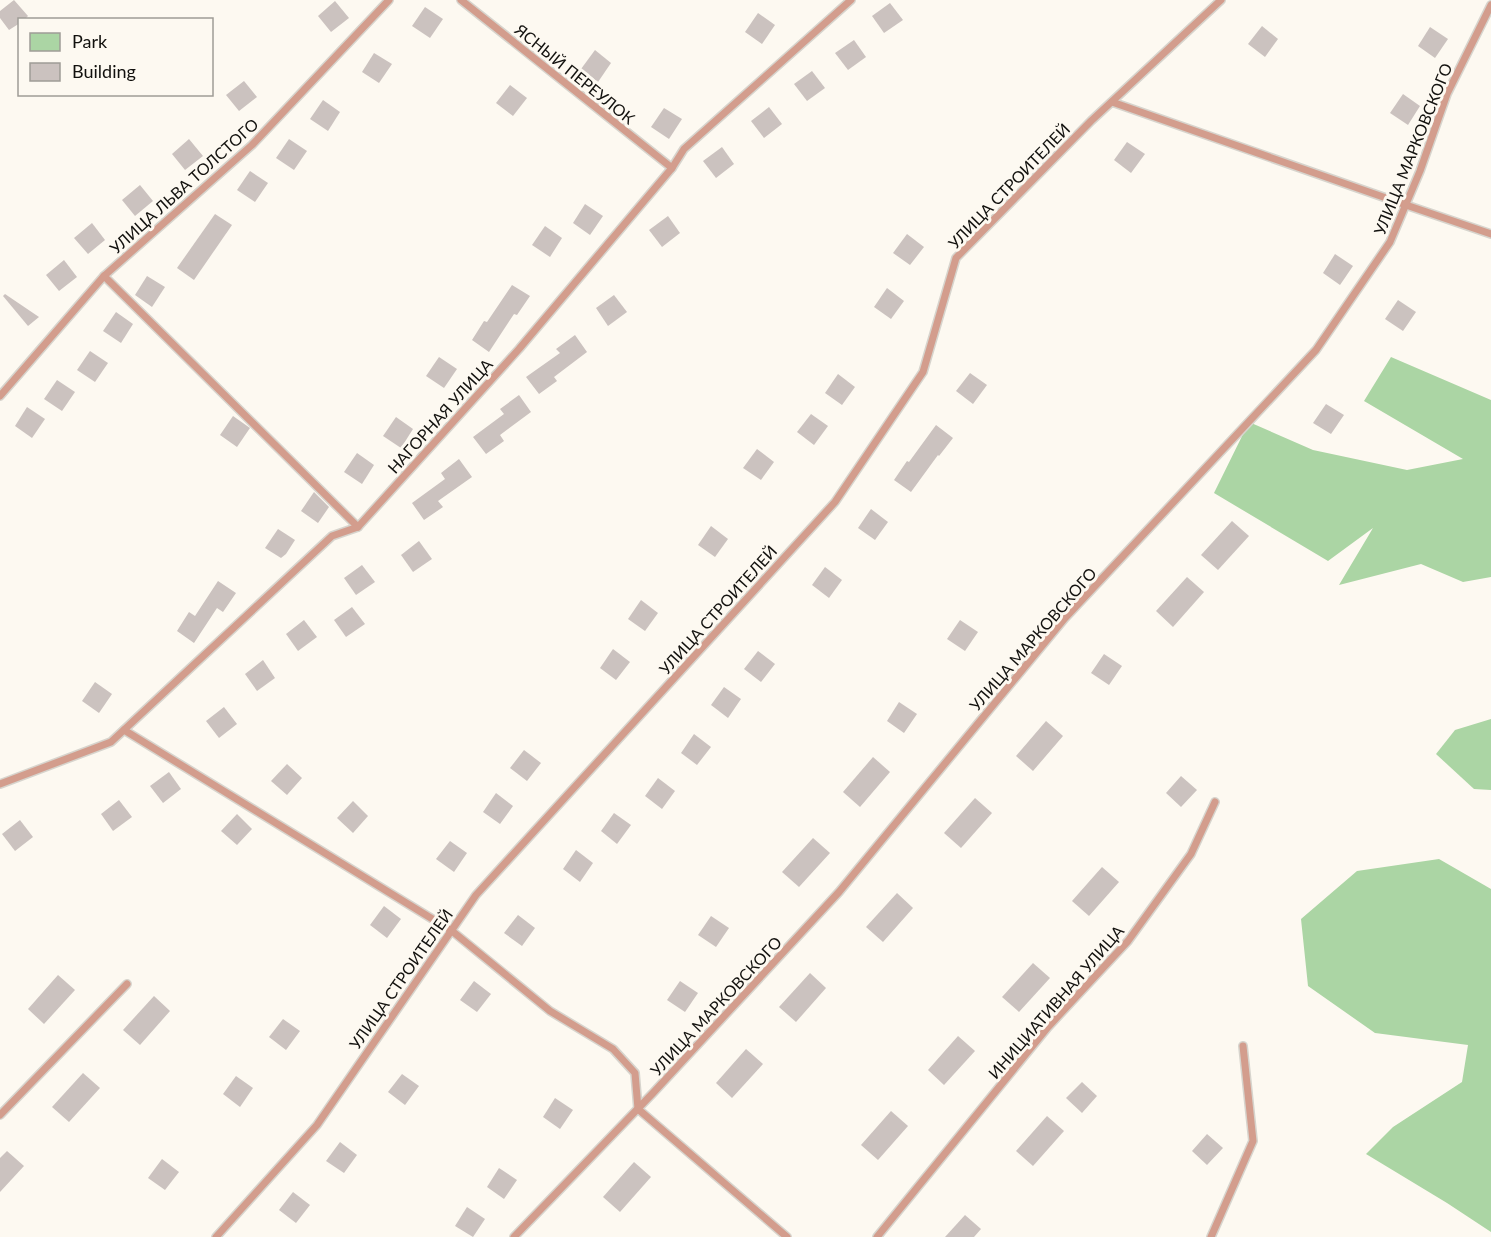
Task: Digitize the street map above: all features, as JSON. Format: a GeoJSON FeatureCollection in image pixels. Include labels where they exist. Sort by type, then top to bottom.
{"type":"FeatureCollection","features":[{"type":"Feature","properties":{"kind":"lane","name":"УЛИЦА ЛЬВА ТОЛСТОГО"},"geometry":{"type":"LineString","coordinates":[[0,396],[104,276],[252,145],[389,0]]}},
{"type":"Feature","properties":{"kind":"lane","name":"ЯСНЫЙ ПЕРЕУЛОК"},"geometry":{"type":"LineString","coordinates":[[461,0],[672,168]]}},
{"type":"Feature","properties":{"kind":"lane","name":"НАГОРНАЯ УЛИЦА"},"geometry":{"type":"LineString","coordinates":[[0,784],[111,742],[332,536],[358,527],[519,349],[672,168],[684,149],[851,0]]}},
{"type":"Feature","properties":{"kind":"lane","name":"УЛИЦА СТРОИТЕЛЕЙ"},"geometry":{"type":"LineString","coordinates":[[216,1237],[317,1125],[476,895],[835,502],[923,372],[956,258],[1091,121],[1221,0]]}},
{"type":"Feature","properties":{"kind":"lane","name":"УЛИЦА МАРКОВСКОГО"},"geometry":{"type":"LineString","coordinates":[[514,1237],[638,1109],[839,892],[1065,618],[1316,351],[1390,242],[1420,171],[1447,94],[1491,5]]}},
{"type":"Feature","properties":{"kind":"lane"},"geometry":{"type":"LineString","coordinates":[[1112,102],[1491,234]]}},
{"type":"Feature","properties":{"kind":"lane"},"geometry":{"type":"LineString","coordinates":[[104,276],[358,527]]}},
{"type":"Feature","properties":{"kind":"lane"},"geometry":{"type":"LineString","coordinates":[[124,730],[452,931],[550,1011],[613,1049],[635,1073],[638,1109],[787,1237]]}},
{"type":"Feature","properties":{"kind":"lane","name":"ИНИЦИАТИВНАЯ УЛИЦА"},"geometry":{"type":"LineString","coordinates":[[877,1237],[1048,1027],[1128,941],[1191,854],[1215,802]]}},
{"type":"Feature","properties":{"kind":"lane"},"geometry":{"type":"LineString","coordinates":[[0,1115],[127,984]]}},
{"type":"Feature","properties":{"kind":"lane"},"geometry":{"type":"LineString","coordinates":[[1211,1237],[1253,1141],[1243,1046]]}},
{"type":"Feature","properties":{"kind":"green space"},"geometry":{"type":"Polygon","coordinates":[[[1391,357],[1491,400],[1491,577],[1463,582],[1421,564],[1339,585],[1373,528],[1328,561],[1214,493],[1249,422],[1313,450],[1407,470],[1463,459],[1364,401],[1391,357]]]}},
{"type":"Feature","properties":{"kind":"green space"},"geometry":{"type":"Polygon","coordinates":[[[1491,719],[1491,790],[1474,789],[1436,754],[1455,730],[1491,719]]]}},
{"type":"Feature","properties":{"kind":"green space"},"geometry":{"type":"Polygon","coordinates":[[[1439,859],[1491,889],[1491,1232],[1366,1154],[1393,1127],[1462,1082],[1468,1045],[1375,1033],[1308,986],[1301,919],[1357,871],[1439,859]]]}},
{"type":"Feature","properties":{"kind":"building"},"geometry":{"type":"Polygon","coordinates":[[[14,0],[28,16],[18,18],[18,24],[9,30],[0,18],[0,11],[14,0]]]}},
{"type":"Feature","properties":{"kind":"building"},"geometry":{"type":"Polygon","coordinates":[[[335,1],[349,18],[331,32],[318,16],[335,1]]]}},
{"type":"Feature","properties":{"kind":"building"},"geometry":{"type":"Polygon","coordinates":[[[890,3],[903,20],[884,33],[872,16],[890,3]]]}},
{"type":"Feature","properties":{"kind":"building"},"geometry":{"type":"Polygon","coordinates":[[[425,7],[443,19],[430,38],[412,26],[425,7]]]}},
{"type":"Feature","properties":{"kind":"building"},"geometry":{"type":"Polygon","coordinates":[[[758,13],[775,25],[762,44],[745,32],[758,13]]]}},
{"type":"Feature","properties":{"kind":"building"},"geometry":{"type":"Polygon","coordinates":[[[1262,26],[1278,39],[1265,57],[1248,44],[1262,26]]]}},
{"type":"Feature","properties":{"kind":"building"},"geometry":{"type":"Polygon","coordinates":[[[1430,27],[1448,39],[1435,58],[1418,46],[1430,27]]]}},
{"type":"Feature","properties":{"kind":"building"},"geometry":{"type":"Polygon","coordinates":[[[854,40],[866,57],[848,70],[835,53],[854,40]]]}},
{"type":"Feature","properties":{"kind":"building"},"geometry":{"type":"Polygon","coordinates":[[[595,50],[611,63],[598,82],[581,69],[595,50]]]}},
{"type":"Feature","properties":{"kind":"building"},"geometry":{"type":"Polygon","coordinates":[[[374,53],[392,64],[379,83],[362,72],[374,53]]]}},
{"type":"Feature","properties":{"kind":"building"},"geometry":{"type":"Polygon","coordinates":[[[812,71],[825,88],[807,101],[794,84],[812,71]]]}},
{"type":"Feature","properties":{"kind":"building"},"geometry":{"type":"Polygon","coordinates":[[[244,81],[257,97],[239,111],[226,95],[244,81]]]}},
{"type":"Feature","properties":{"kind":"building"},"geometry":{"type":"Polygon","coordinates":[[[510,85],[527,98],[513,116],[496,103],[510,85]]]}},
{"type":"Feature","properties":{"kind":"building"},"geometry":{"type":"Polygon","coordinates":[[[1403,94],[1420,106],[1408,125],[1390,113],[1403,94]]]}},
{"type":"Feature","properties":{"kind":"building"},"geometry":{"type":"Polygon","coordinates":[[[323,100],[340,112],[328,131],[310,119],[323,100]]]}},
{"type":"Feature","properties":{"kind":"building"},"geometry":{"type":"Polygon","coordinates":[[[769,107],[782,124],[764,138],[751,121],[769,107]]]}},
{"type":"Feature","properties":{"kind":"building"},"geometry":{"type":"Polygon","coordinates":[[[664,108],[682,119],[669,139],[651,127],[664,108]]]}},
{"type":"Feature","properties":{"kind":"building"},"geometry":{"type":"Polygon","coordinates":[[[189,139],[203,156],[185,170],[172,154],[189,139]]]}},
{"type":"Feature","properties":{"kind":"building"},"geometry":{"type":"Polygon","coordinates":[[[289,139],[307,151],[294,170],[276,158],[289,139]]]}},
{"type":"Feature","properties":{"kind":"building"},"geometry":{"type":"Polygon","coordinates":[[[1127,142],[1145,154],[1131,173],[1114,160],[1127,142]]]}},
{"type":"Feature","properties":{"kind":"building"},"geometry":{"type":"Polygon","coordinates":[[[722,147],[734,164],[716,178],[703,161],[722,147]]]}},
{"type":"Feature","properties":{"kind":"building"},"geometry":{"type":"Polygon","coordinates":[[[250,171],[268,183],[255,202],[237,190],[250,171]]]}},
{"type":"Feature","properties":{"kind":"building"},"geometry":{"type":"Polygon","coordinates":[[[140,185],[153,201],[135,216],[122,200],[140,185]]]}},
{"type":"Feature","properties":{"kind":"building"},"geometry":{"type":"Polygon","coordinates":[[[585,204],[603,216],[590,235],[573,223],[585,204]]]}},
{"type":"Feature","properties":{"kind":"building"},"geometry":{"type":"Polygon","coordinates":[[[215,214],[232,225],[194,280],[177,268],[215,214]]]}},
{"type":"Feature","properties":{"kind":"building"},"geometry":{"type":"Polygon","coordinates":[[[668,216],[680,233],[662,247],[649,230],[668,216]]]}},
{"type":"Feature","properties":{"kind":"building"},"geometry":{"type":"Polygon","coordinates":[[[92,223],[105,240],[88,254],[74,238],[92,223]]]}},
{"type":"Feature","properties":{"kind":"building"},"geometry":{"type":"Polygon","coordinates":[[[545,226],[562,238],[550,257],[532,245],[545,226]]]}},
{"type":"Feature","properties":{"kind":"building"},"geometry":{"type":"Polygon","coordinates":[[[907,234],[924,247],[910,265],[893,253],[907,234]]]}},
{"type":"Feature","properties":{"kind":"building"},"geometry":{"type":"Polygon","coordinates":[[[1335,254],[1353,266],[1340,285],[1323,273],[1335,254]]]}},
{"type":"Feature","properties":{"kind":"building"},"geometry":{"type":"Polygon","coordinates":[[[64,260],[77,277],[59,291],[46,275],[64,260]]]}},
{"type":"Feature","properties":{"kind":"building"},"geometry":{"type":"Polygon","coordinates":[[[147,276],[165,287],[152,307],[135,295],[147,276]]]}},
{"type":"Feature","properties":{"kind":"building"},"geometry":{"type":"Polygon","coordinates":[[[512,285],[530,296],[517,315],[514,314],[489,352],[472,340],[512,285]]]}},
{"type":"Feature","properties":{"kind":"building"},"geometry":{"type":"Polygon","coordinates":[[[887,288],[904,301],[891,319],[874,307],[887,288]]]}},
{"type":"Feature","properties":{"kind":"building"},"geometry":{"type":"Polygon","coordinates":[[[5,294],[39,317],[28,326],[3,296],[5,294]]]}},
{"type":"Feature","properties":{"kind":"building"},"geometry":{"type":"Polygon","coordinates":[[[614,295],[627,312],[608,326],[596,308],[614,295]]]}},
{"type":"Feature","properties":{"kind":"building"},"geometry":{"type":"Polygon","coordinates":[[[1398,300],[1416,312],[1403,331],[1385,319],[1398,300]]]}},
{"type":"Feature","properties":{"kind":"building"},"geometry":{"type":"Polygon","coordinates":[[[116,312],[133,324],[121,343],[103,331],[116,312]]]}},
{"type":"Feature","properties":{"kind":"building"},"geometry":{"type":"Polygon","coordinates":[[[575,335],[587,352],[554,377],[557,381],[539,394],[526,377],[560,353],[556,349],[575,335]]]}},
{"type":"Feature","properties":{"kind":"building"},"geometry":{"type":"Polygon","coordinates":[[[90,351],[108,363],[95,382],[77,370],[90,351]]]}},
{"type":"Feature","properties":{"kind":"building"},"geometry":{"type":"Polygon","coordinates":[[[439,357],[457,369],[444,388],[426,376],[439,357]]]}},
{"type":"Feature","properties":{"kind":"building"},"geometry":{"type":"Polygon","coordinates":[[[970,373],[987,385],[973,404],[956,391],[970,373]]]}},
{"type":"Feature","properties":{"kind":"building"},"geometry":{"type":"Polygon","coordinates":[[[838,374],[855,387],[842,405],[825,393],[838,374]]]}},
{"type":"Feature","properties":{"kind":"building"},"geometry":{"type":"Polygon","coordinates":[[[57,380],[75,392],[62,411],[44,399],[57,380]]]}},
{"type":"Feature","properties":{"kind":"building"},"geometry":{"type":"Polygon","coordinates":[[[519,395],[531,412],[500,435],[504,441],[486,454],[473,437],[504,414],[500,409],[519,395]]]}},
{"type":"Feature","properties":{"kind":"building"},"geometry":{"type":"Polygon","coordinates":[[[1326,404],[1344,415],[1331,434],[1313,423],[1326,404]]]}},
{"type":"Feature","properties":{"kind":"building"},"geometry":{"type":"Polygon","coordinates":[[[27,407],[45,419],[32,438],[15,426],[27,407]]]}},
{"type":"Feature","properties":{"kind":"building"},"geometry":{"type":"Polygon","coordinates":[[[811,414],[828,426],[814,445],[797,432],[811,414]]]}},
{"type":"Feature","properties":{"kind":"building"},"geometry":{"type":"Polygon","coordinates":[[[233,416],[250,428],[237,447],[220,435],[233,416]]]}},
{"type":"Feature","properties":{"kind":"building"},"geometry":{"type":"Polygon","coordinates":[[[396,417],[413,429],[401,448],[383,436],[396,417]]]}},
{"type":"Feature","properties":{"kind":"building"},"geometry":{"type":"Polygon","coordinates":[[[936,425],[953,438],[911,492],[894,480],[936,425]]]}},
{"type":"Feature","properties":{"kind":"building"},"geometry":{"type":"Polygon","coordinates":[[[757,449],[774,462],[761,480],[743,468],[757,449]]]}},
{"type":"Feature","properties":{"kind":"building"},"geometry":{"type":"Polygon","coordinates":[[[357,453],[374,465],[362,484],[344,472],[357,453]]]}},
{"type":"Feature","properties":{"kind":"building"},"geometry":{"type":"Polygon","coordinates":[[[459,459],[472,477],[438,501],[443,507],[424,520],[412,503],[445,479],[441,473],[459,459]]]}},
{"type":"Feature","properties":{"kind":"building"},"geometry":{"type":"Polygon","coordinates":[[[314,492],[329,507],[318,523],[301,511],[314,492]]]}},
{"type":"Feature","properties":{"kind":"building"},"geometry":{"type":"Polygon","coordinates":[[[871,509],[888,522],[875,540],[858,528],[871,509]]]}},
{"type":"Feature","properties":{"kind":"building"},"geometry":{"type":"Polygon","coordinates":[[[1232,521],[1249,536],[1218,570],[1201,555],[1232,521]]]}},
{"type":"Feature","properties":{"kind":"building"},"geometry":{"type":"Polygon","coordinates":[[[711,526],[728,539],[715,557],[698,545],[711,526]]]}},
{"type":"Feature","properties":{"kind":"building"},"geometry":{"type":"Polygon","coordinates":[[[278,529],[295,540],[281,558],[265,548],[278,529]]]}},
{"type":"Feature","properties":{"kind":"building"},"geometry":{"type":"Polygon","coordinates":[[[419,541],[432,559],[413,572],[401,555],[419,541]]]}},
{"type":"Feature","properties":{"kind":"building"},"geometry":{"type":"Polygon","coordinates":[[[362,565],[375,582],[356,595],[344,578],[362,565]]]}},
{"type":"Feature","properties":{"kind":"building"},"geometry":{"type":"Polygon","coordinates":[[[825,567],[842,580],[829,598],[812,585],[825,567]]]}},
{"type":"Feature","properties":{"kind":"building"},"geometry":{"type":"Polygon","coordinates":[[[1187,577],[1204,592],[1173,627],[1156,611],[1187,577]]]}},
{"type":"Feature","properties":{"kind":"building"},"geometry":{"type":"Polygon","coordinates":[[[218,581],[236,593],[223,612],[217,608],[194,643],[177,631],[189,612],[195,616],[218,581]]]}},
{"type":"Feature","properties":{"kind":"building"},"geometry":{"type":"Polygon","coordinates":[[[641,600],[658,613],[645,631],[628,619],[641,600]]]}},
{"type":"Feature","properties":{"kind":"building"},"geometry":{"type":"Polygon","coordinates":[[[352,607],[365,624],[346,637],[334,620],[352,607]]]}},
{"type":"Feature","properties":{"kind":"building"},"geometry":{"type":"Polygon","coordinates":[[[304,620],[317,637],[298,651],[286,634],[304,620]]]}},
{"type":"Feature","properties":{"kind":"building"},"geometry":{"type":"Polygon","coordinates":[[[960,620],[978,632],[965,651],[947,639],[960,620]]]}},
{"type":"Feature","properties":{"kind":"building"},"geometry":{"type":"Polygon","coordinates":[[[613,649],[630,662],[616,680],[600,668],[613,649]]]}},
{"type":"Feature","properties":{"kind":"building"},"geometry":{"type":"Polygon","coordinates":[[[758,651],[775,664],[761,682],[744,669],[758,651]]]}},
{"type":"Feature","properties":{"kind":"building"},"geometry":{"type":"Polygon","coordinates":[[[1104,654],[1122,666],[1109,685],[1091,673],[1104,654]]]}},
{"type":"Feature","properties":{"kind":"building"},"geometry":{"type":"Polygon","coordinates":[[[263,660],[275,678],[257,691],[245,674],[263,660]]]}},
{"type":"Feature","properties":{"kind":"building"},"geometry":{"type":"Polygon","coordinates":[[[95,682],[112,694],[99,713],[82,701],[95,682]]]}},
{"type":"Feature","properties":{"kind":"building"},"geometry":{"type":"Polygon","coordinates":[[[724,687],[741,699],[728,718],[711,705],[724,687]]]}},
{"type":"Feature","properties":{"kind":"building"},"geometry":{"type":"Polygon","coordinates":[[[899,702],[917,714],[904,733],[887,721],[899,702]]]}},
{"type":"Feature","properties":{"kind":"building"},"geometry":{"type":"Polygon","coordinates":[[[224,707],[237,724],[219,738],[206,721],[224,707]]]}},
{"type":"Feature","properties":{"kind":"building"},"geometry":{"type":"Polygon","coordinates":[[[1046,721],[1063,736],[1033,771],[1016,756],[1046,721]]]}},
{"type":"Feature","properties":{"kind":"building"},"geometry":{"type":"Polygon","coordinates":[[[694,734],[711,747],[697,765],[681,753],[694,734]]]}},
{"type":"Feature","properties":{"kind":"building"},"geometry":{"type":"Polygon","coordinates":[[[524,750],[541,763],[527,781],[510,768],[524,750]]]}},
{"type":"Feature","properties":{"kind":"building"},"geometry":{"type":"Polygon","coordinates":[[[873,757],[890,772],[860,807],[843,792],[873,757]]]}},
{"type":"Feature","properties":{"kind":"building"},"geometry":{"type":"Polygon","coordinates":[[[287,764],[302,778],[287,795],[271,781],[287,764]]]}},
{"type":"Feature","properties":{"kind":"building"},"geometry":{"type":"Polygon","coordinates":[[[169,772],[181,789],[163,803],[150,786],[169,772]]]}},
{"type":"Feature","properties":{"kind":"building"},"geometry":{"type":"Polygon","coordinates":[[[1181,776],[1197,790],[1181,807],[1166,793],[1181,776]]]}},
{"type":"Feature","properties":{"kind":"building"},"geometry":{"type":"Polygon","coordinates":[[[658,778],[675,791],[662,809],[645,796],[658,778]]]}},
{"type":"Feature","properties":{"kind":"building"},"geometry":{"type":"Polygon","coordinates":[[[496,793],[513,806],[500,824],[483,812],[496,793]]]}},
{"type":"Feature","properties":{"kind":"building"},"geometry":{"type":"Polygon","coordinates":[[[975,798],[992,813],[961,848],[944,833],[975,798]]]}},
{"type":"Feature","properties":{"kind":"building"},"geometry":{"type":"Polygon","coordinates":[[[119,800],[132,817],[113,831],[101,814],[119,800]]]}},
{"type":"Feature","properties":{"kind":"building"},"geometry":{"type":"Polygon","coordinates":[[[353,801],[368,816],[353,833],[337,818],[353,801]]]}},
{"type":"Feature","properties":{"kind":"building"},"geometry":{"type":"Polygon","coordinates":[[[614,813],[631,825],[617,844],[601,831],[614,813]]]}},
{"type":"Feature","properties":{"kind":"building"},"geometry":{"type":"Polygon","coordinates":[[[237,814],[252,829],[237,845],[221,831],[237,814]]]}},
{"type":"Feature","properties":{"kind":"building"},"geometry":{"type":"Polygon","coordinates":[[[20,820],[33,837],[15,851],[2,834],[20,820]]]}},
{"type":"Feature","properties":{"kind":"building"},"geometry":{"type":"Polygon","coordinates":[[[813,838],[830,853],[799,887],[782,872],[813,838]]]}},
{"type":"Feature","properties":{"kind":"building"},"geometry":{"type":"Polygon","coordinates":[[[450,841],[467,853],[454,872],[436,859],[450,841]]]}},
{"type":"Feature","properties":{"kind":"building"},"geometry":{"type":"Polygon","coordinates":[[[576,850],[593,863],[580,882],[563,869],[576,850]]]}},
{"type":"Feature","properties":{"kind":"building"},"geometry":{"type":"Polygon","coordinates":[[[1102,867],[1119,882],[1089,916],[1072,901],[1102,867]]]}},
{"type":"Feature","properties":{"kind":"building"},"geometry":{"type":"Polygon","coordinates":[[[897,893],[913,908],[883,942],[866,927],[897,893]]]}},
{"type":"Feature","properties":{"kind":"building"},"geometry":{"type":"Polygon","coordinates":[[[384,906],[401,919],[387,938],[370,925],[384,906]]]}},
{"type":"Feature","properties":{"kind":"building"},"geometry":{"type":"Polygon","coordinates":[[[518,915],[535,928],[522,946],[504,933],[518,915]]]}},
{"type":"Feature","properties":{"kind":"building"},"geometry":{"type":"Polygon","coordinates":[[[711,916],[729,928],[716,947],[698,935],[711,916]]]}},
{"type":"Feature","properties":{"kind":"building"},"geometry":{"type":"Polygon","coordinates":[[[1033,963],[1050,978],[1019,1012],[1002,997],[1033,963]]]}},
{"type":"Feature","properties":{"kind":"building"},"geometry":{"type":"Polygon","coordinates":[[[810,973],[826,988],[796,1022],[779,1007],[810,973]]]}},
{"type":"Feature","properties":{"kind":"building"},"geometry":{"type":"Polygon","coordinates":[[[58,975],[75,990],[44,1024],[28,1009],[58,975]]]}},
{"type":"Feature","properties":{"kind":"building"},"geometry":{"type":"Polygon","coordinates":[[[474,981],[491,994],[477,1012],[460,1000],[474,981]]]}},
{"type":"Feature","properties":{"kind":"building"},"geometry":{"type":"Polygon","coordinates":[[[680,981],[698,993],[685,1012],[667,1000],[680,981]]]}},
{"type":"Feature","properties":{"kind":"building"},"geometry":{"type":"Polygon","coordinates":[[[154,996],[170,1011],[140,1045],[123,1030],[154,996]]]}},
{"type":"Feature","properties":{"kind":"building"},"geometry":{"type":"Polygon","coordinates":[[[283,1019],[300,1031],[286,1050],[269,1037],[283,1019]]]}},
{"type":"Feature","properties":{"kind":"building"},"geometry":{"type":"Polygon","coordinates":[[[958,1036],[975,1051],[944,1085],[928,1070],[958,1036]]]}},
{"type":"Feature","properties":{"kind":"building"},"geometry":{"type":"Polygon","coordinates":[[[746,1049],[763,1064],[732,1098],[716,1083],[746,1049]]]}},
{"type":"Feature","properties":{"kind":"building"},"geometry":{"type":"Polygon","coordinates":[[[83,1073],[100,1088],[69,1122],[52,1107],[83,1073]]]}},
{"type":"Feature","properties":{"kind":"building"},"geometry":{"type":"Polygon","coordinates":[[[402,1074],[419,1086],[405,1105],[388,1092],[402,1074]]]}},
{"type":"Feature","properties":{"kind":"building"},"geometry":{"type":"Polygon","coordinates":[[[236,1076],[253,1088],[240,1107],[223,1094],[236,1076]]]}},
{"type":"Feature","properties":{"kind":"building"},"geometry":{"type":"Polygon","coordinates":[[[1082,1082],[1097,1096],[1082,1113],[1066,1098],[1082,1082]]]}},
{"type":"Feature","properties":{"kind":"building"},"geometry":{"type":"Polygon","coordinates":[[[555,1098],[573,1110],[560,1129],[543,1117],[555,1098]]]}},
{"type":"Feature","properties":{"kind":"building"},"geometry":{"type":"Polygon","coordinates":[[[891,1111],[908,1126],[878,1160],[861,1145],[891,1111]]]}},
{"type":"Feature","properties":{"kind":"building"},"geometry":{"type":"Polygon","coordinates":[[[1047,1116],[1064,1131],[1033,1166],[1016,1151],[1047,1116]]]}},
{"type":"Feature","properties":{"kind":"building"},"geometry":{"type":"Polygon","coordinates":[[[1207,1134],[1223,1148],[1207,1165],[1192,1151],[1207,1134]]]}},
{"type":"Feature","properties":{"kind":"building"},"geometry":{"type":"Polygon","coordinates":[[[340,1142],[357,1155],[344,1173],[326,1161],[340,1142]]]}},
{"type":"Feature","properties":{"kind":"building"},"geometry":{"type":"Polygon","coordinates":[[[7,1151],[24,1166],[0,1192],[0,1158],[7,1151]]]}},
{"type":"Feature","properties":{"kind":"building"},"geometry":{"type":"Polygon","coordinates":[[[162,1159],[179,1172],[165,1190],[148,1178],[162,1159]]]}},
{"type":"Feature","properties":{"kind":"building"},"geometry":{"type":"Polygon","coordinates":[[[634,1162],[651,1177],[620,1212],[603,1197],[634,1162]]]}},
{"type":"Feature","properties":{"kind":"building"},"geometry":{"type":"Polygon","coordinates":[[[499,1168],[517,1180],[504,1199],[487,1187],[499,1168]]]}},
{"type":"Feature","properties":{"kind":"building"},"geometry":{"type":"Polygon","coordinates":[[[293,1192],[310,1205],[296,1223],[279,1210],[293,1192]]]}},
{"type":"Feature","properties":{"kind":"building"},"geometry":{"type":"Polygon","coordinates":[[[467,1207],[485,1219],[473,1237],[455,1226],[467,1207]]]}},
{"type":"Feature","properties":{"kind":"building"},"geometry":{"type":"Polygon","coordinates":[[[965,1215],[981,1229],[974,1237],[945,1237],[965,1215]]]}}]}
